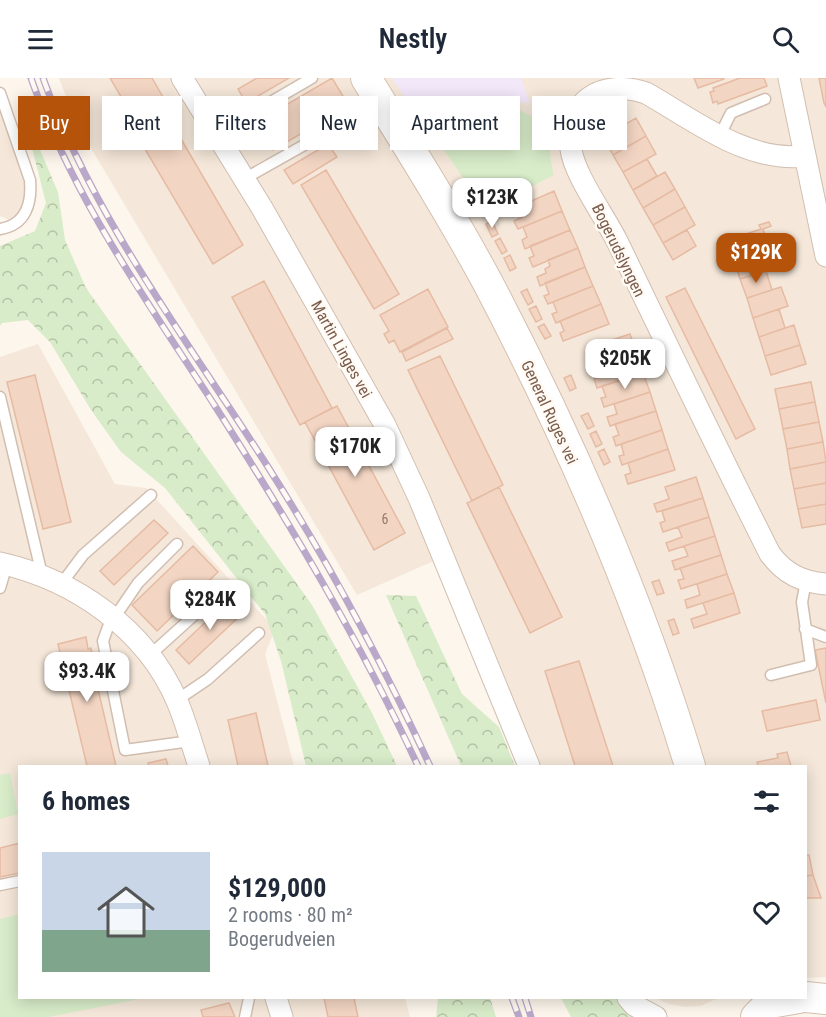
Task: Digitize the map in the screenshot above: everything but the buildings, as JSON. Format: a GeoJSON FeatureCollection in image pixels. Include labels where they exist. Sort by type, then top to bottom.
{"type":"FeatureCollection","features":[{"type":"Feature","properties":{"kind":"main road","name":"General Ruges vei"},"geometry":{"type":"LineString","coordinates":[[366,78],[474,259],[543,394],[594,507],[640,623],[690,765]]}},
{"type":"Feature","properties":{"kind":"main road"},"geometry":{"type":"LineString","coordinates":[[807,997],[826,999]]}},
{"type":"Feature","properties":{"kind":"main road"},"geometry":{"type":"LineString","coordinates":[[751,999],[755,1017],[771,1003],[793,999]]}},
{"type":"Feature","properties":{"kind":"main road"},"geometry":{"type":"LineString","coordinates":[[812,1017],[826,1013]]}},
{"type":"Feature","properties":{"kind":"street","name":"Martin Linges vei"},"geometry":{"type":"LineString","coordinates":[[182,78],[194,98]]}},
{"type":"Feature","properties":{"kind":"street"},"geometry":{"type":"LineString","coordinates":[[789,78],[826,256]]}},
{"type":"Feature","properties":{"kind":"street","name":"Bogerudslyngen"},"geometry":{"type":"LineString","coordinates":[[805,156],[788,158],[762,154],[720,135],[646,93],[630,87],[615,86],[601,90],[578,107],[572,120],[571,151],[770,554],[789,574],[816,583]]}},
{"type":"Feature","properties":{"kind":"street","name":"Martin Linges vei"},"geometry":{"type":"LineString","coordinates":[[226,150],[385,425],[419,498],[530,765]]}},
{"type":"Feature","properties":{"kind":"street"},"geometry":{"type":"LineString","coordinates":[[3,563],[52,579],[114,618],[150,655],[177,700],[199,765]]}},
{"type":"Feature","properties":{"kind":"street"},"geometry":{"type":"LineString","coordinates":[[276,999],[282,1017]]}},
{"type":"Feature","properties":{"kind":"street"},"geometry":{"type":"LineString","coordinates":[[629,999],[634,1005],[656,1017]]}},
{"type":"Feature","properties":{"kind":"lane"},"geometry":{"type":"LineString","coordinates":[[281,96],[312,78]]}},
{"type":"Feature","properties":{"kind":"lane"},"geometry":{"type":"LineString","coordinates":[[0,93],[30,180],[32,194],[29,207],[22,218],[13,225],[0,229]]}},
{"type":"Feature","properties":{"kind":"lane"},"geometry":{"type":"LineString","coordinates":[[720,135],[731,113],[765,99]]}},
{"type":"Feature","properties":{"kind":"lane"},"geometry":{"type":"LineString","coordinates":[[244,179],[300,147]]}},
{"type":"Feature","properties":{"kind":"lane"},"geometry":{"type":"LineString","coordinates":[[0,397],[52,579],[151,495]]}},
{"type":"Feature","properties":{"kind":"lane"},"geometry":{"type":"LineString","coordinates":[[177,544],[138,583],[106,631],[103,648],[125,750],[191,741]]}},
{"type":"Feature","properties":{"kind":"lane"},"geometry":{"type":"LineString","coordinates":[[0,588],[3,563]]}},
{"type":"Feature","properties":{"kind":"lane"},"geometry":{"type":"LineString","coordinates":[[771,675],[811,665],[802,602],[816,583]]}},
{"type":"Feature","properties":{"kind":"lane"},"geometry":{"type":"LineString","coordinates":[[150,655],[222,590]]}},
{"type":"Feature","properties":{"kind":"lane"},"geometry":{"type":"LineString","coordinates":[[805,629],[826,637]]}},
{"type":"Feature","properties":{"kind":"lane"},"geometry":{"type":"LineString","coordinates":[[177,700],[208,679],[259,633]]}},
{"type":"Feature","properties":{"kind":"lane"},"geometry":{"type":"LineString","coordinates":[[0,885],[18,881]]}},
{"type":"Feature","properties":{"kind":"lane"},"geometry":{"type":"LineString","coordinates":[[246,1017],[249,999]]}},
{"type":"Feature","properties":{"kind":"shaded area"},"geometry":{"type":"Polygon","coordinates":[[[59,78],[826,78],[826,977],[807,978],[807,765],[525,765],[438,559],[357,595],[90,147],[90,96],[66,96],[59,78]]]}},
{"type":"Feature","properties":{"kind":"shaded area"},"geometry":{"type":"Polygon","coordinates":[[[392,78],[521,78],[530,103],[520,102],[520,96],[404,96],[392,78]]]}},
{"type":"Feature","properties":{"kind":"shaded area"},"geometry":{"type":"Polygon","coordinates":[[[0,99],[18,143],[18,150],[21,150],[27,165],[24,207],[11,221],[0,216],[0,99]]]}},
{"type":"Feature","properties":{"kind":"shaded area"},"geometry":{"type":"Polygon","coordinates":[[[38,344],[115,484],[146,488],[275,629],[265,654],[294,765],[18,765],[18,999],[405,999],[410,1017],[0,1017],[0,357],[38,344]]]}},
{"type":"Feature","properties":{"kind":"shaded area"},"geometry":{"type":"Polygon","coordinates":[[[657,999],[716,999],[701,1006],[685,1007],[657,999]]]}},
{"type":"Feature","properties":{"kind":"green space"},"geometry":{"type":"Polygon","coordinates":[[[520,111],[532,116],[532,150],[551,150],[554,175],[482,212],[444,150],[520,150],[520,111]]]}},
{"type":"Feature","properties":{"kind":"green space"},"geometry":{"type":"Polygon","coordinates":[[[33,150],[40,150],[58,192],[65,240],[86,288],[312,605],[372,713],[397,765],[306,765],[281,661],[265,614],[165,488],[121,452],[91,410],[50,342],[28,320],[2,323],[0,326],[0,246],[35,231],[46,203],[33,150]]]}},
{"type":"Feature","properties":{"kind":"green space"},"geometry":{"type":"Polygon","coordinates":[[[386,595],[416,596],[462,694],[499,727],[515,765],[461,765],[386,595]]]}},
{"type":"Feature","properties":{"kind":"green space"},"geometry":{"type":"Polygon","coordinates":[[[10,773],[18,814],[0,819],[0,775],[10,773]]]}},
{"type":"Feature","properties":{"kind":"green space"},"geometry":{"type":"Polygon","coordinates":[[[18,914],[18,999],[139,999],[49,1017],[0,1017],[0,919],[18,914]]]}},
{"type":"Feature","properties":{"kind":"green space"},"geometry":{"type":"Polygon","coordinates":[[[438,999],[490,999],[496,1017],[436,1017],[438,999]]]}},
{"type":"Feature","properties":{"kind":"green space"},"geometry":{"type":"Polygon","coordinates":[[[562,999],[617,999],[633,1017],[571,1017],[562,999]]]}},
{"type":"Feature","properties":{"kind":"railway"},"geometry":{"type":"LineString","coordinates":[[31,78],[68,165],[113,248],[215,406],[296,538],[348,628],[418,765]]}},
{"type":"Feature","properties":{"kind":"railway"},"geometry":{"type":"LineString","coordinates":[[43,78],[88,181],[145,278],[268,467],[334,577],[430,765]]}},
{"type":"Feature","properties":{"kind":"railway"},"geometry":{"type":"LineString","coordinates":[[512,999],[519,1017]]}},
{"type":"Feature","properties":{"kind":"railway"},"geometry":{"type":"LineString","coordinates":[[525,999],[531,1017]]}}]}
